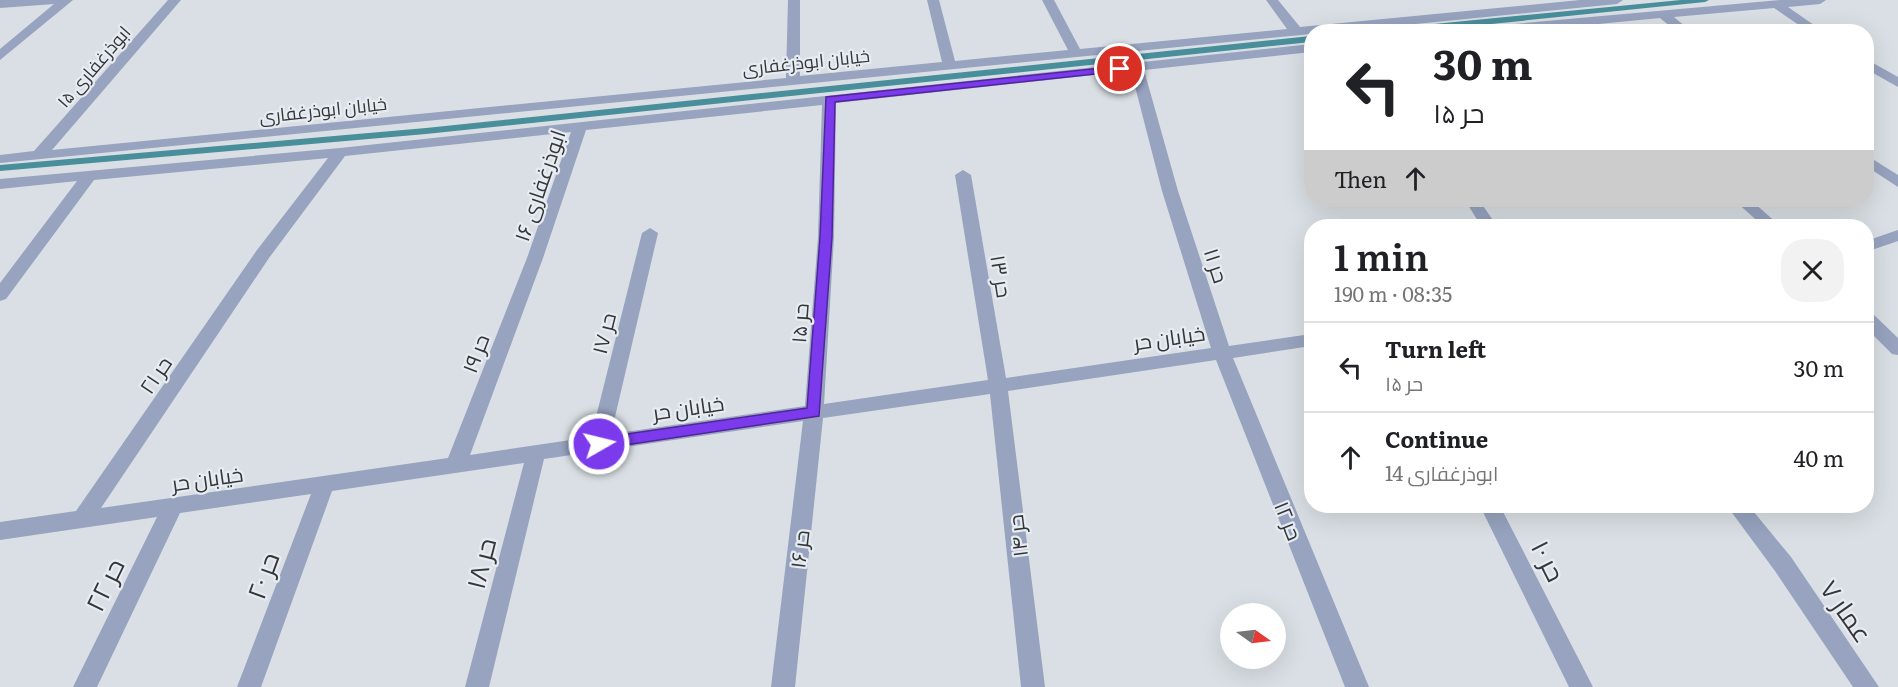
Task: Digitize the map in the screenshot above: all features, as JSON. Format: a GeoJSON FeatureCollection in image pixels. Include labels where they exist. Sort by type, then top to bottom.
{"type":"FeatureCollection","features":[{"type":"Feature","properties":{"kind":"street"},"geometry":{"type":"LineString","coordinates":[[0,4],[75,0]]}},
{"type":"Feature","properties":{"kind":"street","name":"ابوذرغفاری ۱۵"},"geometry":{"type":"LineString","coordinates":[[38,156],[175,0]]}},
{"type":"Feature","properties":{"kind":"street"},"geometry":{"type":"LineString","coordinates":[[793,81],[794,0]]}},
{"type":"Feature","properties":{"kind":"street"},"geometry":{"type":"LineString","coordinates":[[933,0],[949,65]]}},
{"type":"Feature","properties":{"kind":"street"},"geometry":{"type":"LineString","coordinates":[[1048,0],[1075,52]]}},
{"type":"Feature","properties":{"kind":"street"},"geometry":{"type":"LineString","coordinates":[[1272,0],[1295,30]]}},
{"type":"Feature","properties":{"kind":"street","name":"خیابان ابوذرغفاری"},"geometry":{"type":"LineString","coordinates":[[1346,24],[1523,3],[1617,0]]}},
{"type":"Feature","properties":{"kind":"street"},"geometry":{"type":"LineString","coordinates":[[1580,24],[1820,0]]}},
{"type":"Feature","properties":{"kind":"street"},"geometry":{"type":"LineString","coordinates":[[0,56],[65,1]]}},
{"type":"Feature","properties":{"kind":"street"},"geometry":{"type":"LineString","coordinates":[[1776,4],[1806,24]]}},
{"type":"Feature","properties":{"kind":"street"},"geometry":{"type":"LineString","coordinates":[[1662,14],[1675,24]]}},
{"type":"Feature","properties":{"kind":"street","name":"خیابان ابوذرغفاری"},"geometry":{"type":"LineString","coordinates":[[0,159],[695,94],[793,81],[1304,29]]}},
{"type":"Feature","properties":{"kind":"street","name":"خیابان ابوذرغفاری"},"geometry":{"type":"LineString","coordinates":[[0,184],[340,152],[696,111],[1304,49]]}},
{"type":"Feature","properties":{"kind":"street","name":"حر ۱۱"},"geometry":{"type":"LineString","coordinates":[[1137,67],[1170,191],[1222,353]]}},
{"type":"Feature","properties":{"kind":"street"},"geometry":{"type":"LineString","coordinates":[[1874,68],[1894,81]]}},
{"type":"Feature","properties":{"kind":"street"},"geometry":{"type":"LineString","coordinates":[[695,94],[696,111]]}},
{"type":"Feature","properties":{"kind":"street","name":"حر ۱۵"},"geometry":{"type":"LineString","coordinates":[[814,412],[826,237],[829,99]]}},
{"type":"Feature","properties":{"kind":"street","name":"ابوذرغفاری ۱۶"},"geometry":{"type":"LineString","coordinates":[[535,258],[580,126]]}},
{"type":"Feature","properties":{"kind":"street","name":"حر ۲۱"},"geometry":{"type":"LineString","coordinates":[[82,519],[262,254],[340,152]]}},
{"type":"Feature","properties":{"kind":"street"},"geometry":{"type":"LineString","coordinates":[[1874,165],[1898,182]]}},
{"type":"Feature","properties":{"kind":"street","name":"حر ۱۳"},"geometry":{"type":"LineString","coordinates":[[963,175],[998,386]]}},
{"type":"Feature","properties":{"kind":"street"},"geometry":{"type":"LineString","coordinates":[[0,295],[88,176]]}},
{"type":"Feature","properties":{"kind":"street"},"geometry":{"type":"LineString","coordinates":[[1750,207],[1764,219]]}},
{"type":"Feature","properties":{"kind":"street","name":"حر ۱۷"},"geometry":{"type":"LineString","coordinates":[[599,444],[650,233]]}},
{"type":"Feature","properties":{"kind":"street"},"geometry":{"type":"LineString","coordinates":[[1874,244],[1898,235]]}},
{"type":"Feature","properties":{"kind":"street","name":"حر ۱۹"},"geometry":{"type":"LineString","coordinates":[[456,464],[535,258]]}},
{"type":"Feature","properties":{"kind":"street"},"geometry":{"type":"LineString","coordinates":[[1874,325],[1898,349]]}},
{"type":"Feature","properties":{"kind":"street","name":"خیابان حر"},"geometry":{"type":"LineString","coordinates":[[0,531],[1304,341]]}},
{"type":"Feature","properties":{"kind":"street","name":"حر ۱۲"},"geometry":{"type":"LineString","coordinates":[[1222,353],[1357,687]]}},
{"type":"Feature","properties":{"kind":"street","name":"حر ۱۴"},"geometry":{"type":"LineString","coordinates":[[998,386],[1033,687]]}},
{"type":"Feature","properties":{"kind":"street","name":"حر ۱۶"},"geometry":{"type":"LineString","coordinates":[[783,687],[814,412]]}},
{"type":"Feature","properties":{"kind":"street","name":"حر ۱۸"},"geometry":{"type":"LineString","coordinates":[[477,687],[536,453]]}},
{"type":"Feature","properties":{"kind":"street","name":"حر ۲۰"},"geometry":{"type":"LineString","coordinates":[[249,687],[325,483]]}},
{"type":"Feature","properties":{"kind":"street","name":"حر ۲۲"},"geometry":{"type":"LineString","coordinates":[[84,687],[173,506]]}},
{"type":"Feature","properties":{"kind":"street","name":"حر ۱۰"},"geometry":{"type":"LineString","coordinates":[[1494,513],[1581,687]]}},
{"type":"Feature","properties":{"kind":"street","name":"عمار ۷"},"geometry":{"type":"LineString","coordinates":[[1743,513],[1783,564],[1867,687]]}},
{"type":"Feature","properties":{"kind":"waterway"},"geometry":{"type":"LineString","coordinates":[[1464,24],[1705,0]]}},
{"type":"Feature","properties":{"kind":"waterway"},"geometry":{"type":"LineString","coordinates":[[0,168],[426,131],[1304,40]]}},
{"type":"Feature","properties":{"kind":"route"},"geometry":{"type":"LineString","coordinates":[[599,444],[814,412],[826,237],[829,99],[1120,69]]}}]}
